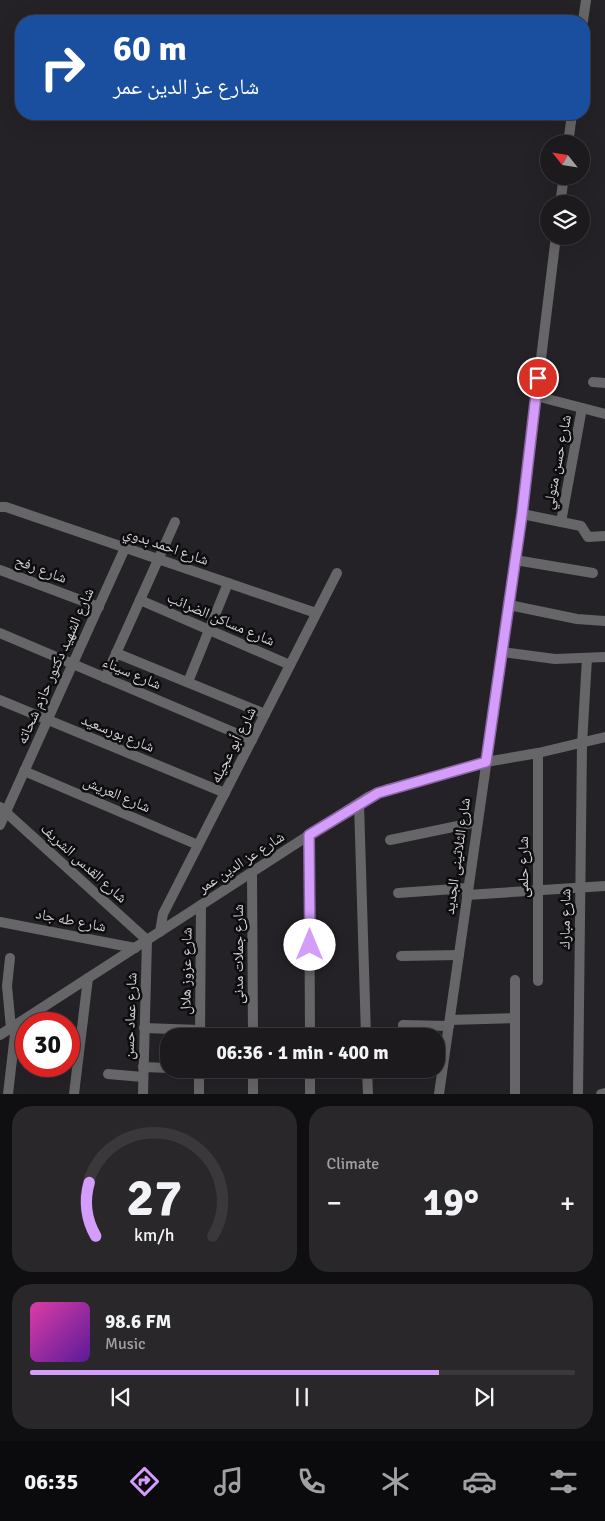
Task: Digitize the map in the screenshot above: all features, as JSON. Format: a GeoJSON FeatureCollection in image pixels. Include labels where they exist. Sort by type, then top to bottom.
{"type":"FeatureCollection","features":[{"type":"Feature","properties":{"kind":"street"},"geometry":{"type":"LineString","coordinates":[[584,15],[586,0]]}},
{"type":"Feature","properties":{"kind":"street"},"geometry":{"type":"LineString","coordinates":[[569,135],[571,120]]}},
{"type":"Feature","properties":{"kind":"street","name":"شارع الثلاثينى الجديد"},"geometry":{"type":"LineString","coordinates":[[439,1094],[522,514],[555,245]]}},
{"type":"Feature","properties":{"kind":"street"},"geometry":{"type":"LineString","coordinates":[[593,382],[605,383]]}},
{"type":"Feature","properties":{"kind":"street"},"geometry":{"type":"LineString","coordinates":[[536,396],[605,414]]}},
{"type":"Feature","properties":{"kind":"street","name":"شارع حسن متولي"},"geometry":{"type":"LineString","coordinates":[[561,522],[582,408]]}},
{"type":"Feature","properties":{"kind":"street","name":"شارع احمد بدوي"},"geometry":{"type":"LineString","coordinates":[[3,508],[316,613]]}},
{"type":"Feature","properties":{"kind":"street"},"geometry":{"type":"LineString","coordinates":[[522,514],[581,526],[588,537],[605,536]]}},
{"type":"Feature","properties":{"kind":"street"},"geometry":{"type":"LineString","coordinates":[[105,678],[174,522]]}},
{"type":"Feature","properties":{"kind":"street","name":"شارع الشهيد دكتور حازم شحاته"},"geometry":{"type":"LineString","coordinates":[[0,824],[3,810],[48,720],[125,548]]}},
{"type":"Feature","properties":{"kind":"street"},"geometry":{"type":"LineString","coordinates":[[515,560],[593,573]]}},
{"type":"Feature","properties":{"kind":"street","name":"شارع رفح"},"geometry":{"type":"LineString","coordinates":[[0,570],[99,607]]}},
{"type":"Feature","properties":{"kind":"street","name":"شارع أبو عجيله"},"geometry":{"type":"LineString","coordinates":[[160,932],[163,914],[337,572]]}},
{"type":"Feature","properties":{"kind":"street"},"geometry":{"type":"LineString","coordinates":[[188,682],[228,583]]}},
{"type":"Feature","properties":{"kind":"street","name":"شارع مساكن الضرائب"},"geometry":{"type":"LineString","coordinates":[[140,600],[290,664]]}},
{"type":"Feature","properties":{"kind":"street"},"geometry":{"type":"LineString","coordinates":[[509,606],[577,619],[605,621]]}},
{"type":"Feature","properties":{"kind":"street","name":"شارع سيناء"},"geometry":{"type":"LineString","coordinates":[[0,634],[252,740]]}},
{"type":"Feature","properties":{"kind":"street"},"geometry":{"type":"LineString","coordinates":[[502,652],[555,659],[605,657]]}},
{"type":"Feature","properties":{"kind":"street"},"geometry":{"type":"LineString","coordinates":[[116,653],[265,714]]}},
{"type":"Feature","properties":{"kind":"street","name":"شارع مبارك"},"geometry":{"type":"LineString","coordinates":[[578,1094],[582,744],[587,658]]}},
{"type":"Feature","properties":{"kind":"street","name":"شارع بورسعيد"},"geometry":{"type":"LineString","coordinates":[[0,700],[225,793]]}},
{"type":"Feature","properties":{"kind":"street","name":"شارع عز الدين عمر"},"geometry":{"type":"LineString","coordinates":[[0,1035],[359,803],[388,789],[486,762],[605,738]]}},
{"type":"Feature","properties":{"kind":"street","name":"شارع حلمى"},"geometry":{"type":"LineString","coordinates":[[538,753],[538,981]]}},
{"type":"Feature","properties":{"kind":"street","name":"شارع العريش"},"geometry":{"type":"LineString","coordinates":[[24,770],[198,845]]}},
{"type":"Feature","properties":{"kind":"street"},"geometry":{"type":"LineString","coordinates":[[359,803],[366,1028]]}},
{"type":"Feature","properties":{"kind":"street","name":"شارع القدس الشريف"},"geometry":{"type":"LineString","coordinates":[[3,810],[147,940]]}},
{"type":"Feature","properties":{"kind":"street"},"geometry":{"type":"LineString","coordinates":[[390,840],[477,822]]}},
{"type":"Feature","properties":{"kind":"street"},"geometry":{"type":"LineString","coordinates":[[309,835],[310,1028]]}},
{"type":"Feature","properties":{"kind":"street","name":"شارع جملات مدنى"},"geometry":{"type":"LineString","coordinates":[[252,872],[253,1028]]}},
{"type":"Feature","properties":{"kind":"street"},"geometry":{"type":"LineString","coordinates":[[398,893],[538,890],[605,886]]}},
{"type":"Feature","properties":{"kind":"street","name":"شارع عزوز هلال"},"geometry":{"type":"LineString","coordinates":[[200,1028],[201,905]]}},
{"type":"Feature","properties":{"kind":"street","name":"شارع طه جاد"},"geometry":{"type":"LineString","coordinates":[[0,922],[136,948]]}},
{"type":"Feature","properties":{"kind":"street","name":"شارع عماد حسن"},"geometry":{"type":"LineString","coordinates":[[143,1094],[147,940]]}},
{"type":"Feature","properties":{"kind":"street"},"geometry":{"type":"LineString","coordinates":[[401,956],[459,955]]}},
{"type":"Feature","properties":{"kind":"street"},"geometry":{"type":"LineString","coordinates":[[8,1094],[14,1026],[4,986],[10,958]]}},
{"type":"Feature","properties":{"kind":"street"},"geometry":{"type":"LineString","coordinates":[[74,1094],[88,978]]}},
{"type":"Feature","properties":{"kind":"street"},"geometry":{"type":"LineString","coordinates":[[515,980],[515,1094]]}},
{"type":"Feature","properties":{"kind":"street"},"geometry":{"type":"LineString","coordinates":[[403,1025],[515,1018]]}},
{"type":"Feature","properties":{"kind":"street"},"geometry":{"type":"LineString","coordinates":[[144,1028],[160,1029]]}},
{"type":"Feature","properties":{"kind":"street"},"geometry":{"type":"LineString","coordinates":[[108,1074],[160,1069]]}},
{"type":"Feature","properties":{"kind":"street"},"geometry":{"type":"LineString","coordinates":[[198,1078],[199,1094]]}},
{"type":"Feature","properties":{"kind":"street"},"geometry":{"type":"LineString","coordinates":[[253,1078],[253,1094]]}},
{"type":"Feature","properties":{"kind":"street"},"geometry":{"type":"LineString","coordinates":[[310,1078],[310,1094]]}},
{"type":"Feature","properties":{"kind":"street"},"geometry":{"type":"LineString","coordinates":[[367,1078],[368,1094]]}},
{"type":"Feature","properties":{"kind":"street"},"geometry":{"type":"LineString","coordinates":[[601,1094],[605,1093]]}},
{"type":"Feature","properties":{"kind":"route"},"geometry":{"type":"LineString","coordinates":[[310,945],[309,835],[378,793],[486,762],[522,514],[538,378]]}}]}
